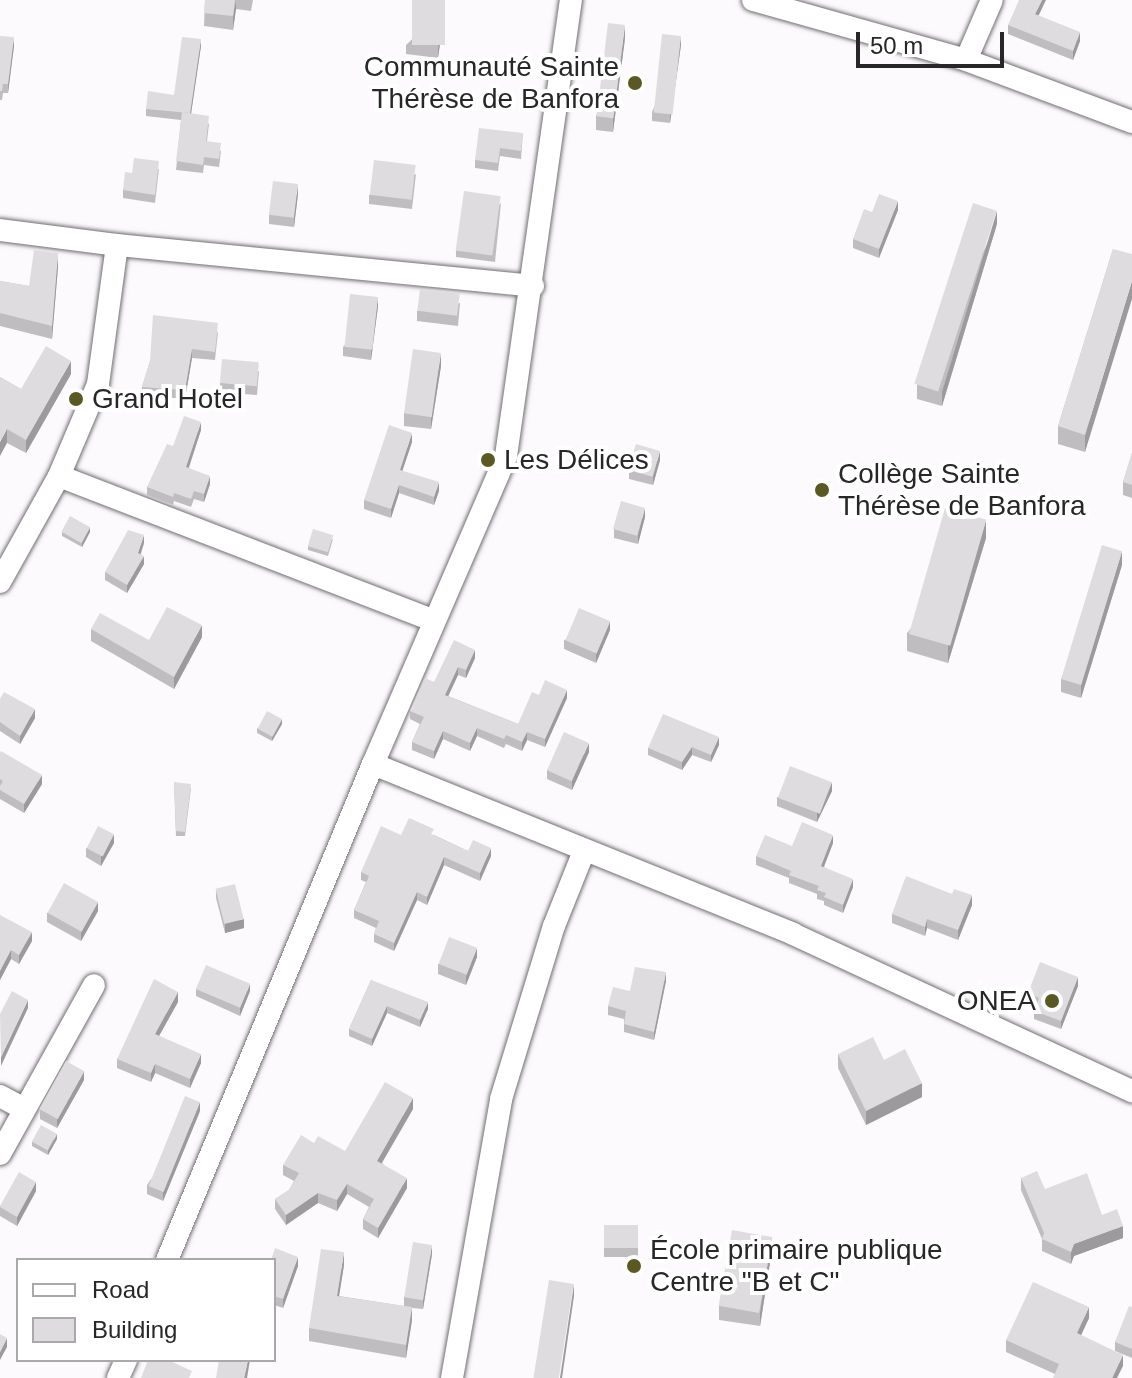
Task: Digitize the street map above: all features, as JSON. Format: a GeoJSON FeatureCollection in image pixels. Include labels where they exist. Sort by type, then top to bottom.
{"type":"FeatureCollection","features":[{"type":"Feature","properties":{"kind":"street"},"geometry":{"type":"LineString","coordinates":[[168,1258],[373,764],[506,456],[533,286],[571,0]]}},
{"type":"Feature","properties":{"kind":"street"},"geometry":{"type":"LineString","coordinates":[[753,0],[966,60],[1132,122]]}},
{"type":"Feature","properties":{"kind":"street"},"geometry":{"type":"LineString","coordinates":[[966,60],[992,0]]}},
{"type":"Feature","properties":{"kind":"street"},"geometry":{"type":"LineString","coordinates":[[0,230],[117,245],[533,286]]}},
{"type":"Feature","properties":{"kind":"street"},"geometry":{"type":"LineString","coordinates":[[0,582],[59,476],[98,384],[117,245]]}},
{"type":"Feature","properties":{"kind":"street"},"geometry":{"type":"LineString","coordinates":[[59,476],[434,621]]}},
{"type":"Feature","properties":{"kind":"street"},"geometry":{"type":"LineString","coordinates":[[373,764],[793,934],[1132,1091]]}},
{"type":"Feature","properties":{"kind":"street"},"geometry":{"type":"LineString","coordinates":[[452,1378],[501,1099],[554,926],[584,851]]}},
{"type":"Feature","properties":{"kind":"street"},"geometry":{"type":"LineString","coordinates":[[0,1154],[94,985]]}},
{"type":"Feature","properties":{"kind":"street"},"geometry":{"type":"LineString","coordinates":[[0,1096],[23,1108]]}},
{"type":"Feature","properties":{"kind":"building"},"geometry":{"type":"Polygon","coordinates":[[[205,0],[235,0],[233,16],[204,13],[205,0]]]}},
{"type":"Feature","properties":{"kind":"building"},"geometry":{"type":"Polygon","coordinates":[[[412,0],[445,0],[445,45],[412,45],[412,0]]]}},
{"type":"Feature","properties":{"kind":"building"},"geometry":{"type":"Polygon","coordinates":[[[1019,0],[1042,0],[1035,14],[1080,32],[1073,51],[1008,25],[1019,0]]]}},
{"type":"Feature","properties":{"kind":"building"},"geometry":{"type":"Polygon","coordinates":[[[608,23],[625,25],[613,118],[597,116],[608,23]]]}},
{"type":"Feature","properties":{"kind":"building"},"geometry":{"type":"Polygon","coordinates":[[[662,34],[681,36],[673,115],[654,113],[662,34]]]}},
{"type":"Feature","properties":{"kind":"building"},"geometry":{"type":"Polygon","coordinates":[[[0,36],[14,37],[8,84],[3,84],[2,91],[0,91],[0,36]]]}},
{"type":"Feature","properties":{"kind":"building"},"geometry":{"type":"Polygon","coordinates":[[[182,37],[201,39],[190,113],[146,109],[148,91],[174,95],[182,37]]]}},
{"type":"Feature","properties":{"kind":"building"},"geometry":{"type":"Polygon","coordinates":[[[182,112],[209,116],[206,141],[221,143],[219,159],[204,157],[203,165],[176,161],[182,112]]]}},
{"type":"Feature","properties":{"kind":"building"},"geometry":{"type":"Polygon","coordinates":[[[479,128],[523,133],[521,151],[500,148],[498,163],[475,160],[479,128]]]}},
{"type":"Feature","properties":{"kind":"building"},"geometry":{"type":"Polygon","coordinates":[[[134,158],[159,161],[155,195],[123,190],[125,172],[132,173],[134,158]]]}},
{"type":"Feature","properties":{"kind":"building"},"geometry":{"type":"Polygon","coordinates":[[[374,160],[416,165],[411,200],[370,195],[374,160]]]}},
{"type":"Feature","properties":{"kind":"building"},"geometry":{"type":"Polygon","coordinates":[[[273,181],[298,184],[294,218],[269,215],[273,181]]]}},
{"type":"Feature","properties":{"kind":"building"},"geometry":{"type":"Polygon","coordinates":[[[464,191],[501,196],[492,256],[456,250],[464,191]]]}},
{"type":"Feature","properties":{"kind":"building"},"geometry":{"type":"Polygon","coordinates":[[[879,194],[898,201],[879,249],[853,239],[864,209],[872,212],[879,194]]]}},
{"type":"Feature","properties":{"kind":"building"},"geometry":{"type":"Polygon","coordinates":[[[973,203],[997,211],[938,391],[914,384],[973,203]]]}},
{"type":"Feature","properties":{"kind":"building"},"geometry":{"type":"Polygon","coordinates":[[[1113,249],[1132,254],[1132,281],[1085,435],[1058,426],[1113,249]]]}},
{"type":"Feature","properties":{"kind":"building"},"geometry":{"type":"Polygon","coordinates":[[[34,250],[58,253],[52,326],[0,313],[0,281],[29,286],[34,250]]]}},
{"type":"Feature","properties":{"kind":"building"},"geometry":{"type":"Polygon","coordinates":[[[420,289],[460,294],[457,316],[417,311],[420,289]]]}},
{"type":"Feature","properties":{"kind":"building"},"geometry":{"type":"Polygon","coordinates":[[[350,294],[378,297],[372,350],[344,347],[350,294]]]}},
{"type":"Feature","properties":{"kind":"building"},"geometry":{"type":"Polygon","coordinates":[[[153,315],[218,323],[215,352],[192,349],[185,390],[142,387],[150,361],[153,315]]]}},
{"type":"Feature","properties":{"kind":"building"},"geometry":{"type":"Polygon","coordinates":[[[46,346],[71,361],[26,440],[7,429],[0,442],[0,377],[21,389],[46,346]]]}},
{"type":"Feature","properties":{"kind":"building"},"geometry":{"type":"Polygon","coordinates":[[[413,349],[441,353],[432,417],[404,413],[413,349]]]}},
{"type":"Feature","properties":{"kind":"building"},"geometry":{"type":"Polygon","coordinates":[[[222,359],[259,362],[257,386],[220,383],[222,359]]]}},
{"type":"Feature","properties":{"kind":"building"},"geometry":{"type":"Polygon","coordinates":[[[184,416],[201,422],[186,467],[210,476],[204,494],[194,491],[191,499],[174,493],[173,497],[147,487],[167,444],[173,446],[184,416]]]}},
{"type":"Feature","properties":{"kind":"building"},"geometry":{"type":"Polygon","coordinates":[[[389,425],[412,433],[400,470],[439,482],[434,497],[399,485],[391,509],[364,500],[389,425]]]}},
{"type":"Feature","properties":{"kind":"building"},"geometry":{"type":"Polygon","coordinates":[[[636,444],[660,451],[653,477],[629,470],[636,444]]]}},
{"type":"Feature","properties":{"kind":"building"},"geometry":{"type":"Polygon","coordinates":[[[1132,453],[1132,485],[1123,482],[1132,453]]]}},
{"type":"Feature","properties":{"kind":"building"},"geometry":{"type":"Polygon","coordinates":[[[621,501],[645,508],[637,536],[613,529],[621,501]]]}},
{"type":"Feature","properties":{"kind":"building"},"geometry":{"type":"Polygon","coordinates":[[[945,508],[986,520],[950,646],[909,634],[945,508]]]}},
{"type":"Feature","properties":{"kind":"building"},"geometry":{"type":"Polygon","coordinates":[[[70,516],[90,527],[81,543],[61,532],[70,516]]]}},
{"type":"Feature","properties":{"kind":"building"},"geometry":{"type":"Polygon","coordinates":[[[313,529],[333,535],[328,552],[308,546],[313,529]]]}},
{"type":"Feature","properties":{"kind":"building"},"geometry":{"type":"Polygon","coordinates":[[[128,530],[144,535],[138,553],[144,556],[127,585],[105,572],[128,530]]]}},
{"type":"Feature","properties":{"kind":"building"},"geometry":{"type":"Polygon","coordinates":[[[1102,545],[1122,551],[1081,685],[1061,679],[1102,545]]]}},
{"type":"Feature","properties":{"kind":"building"},"geometry":{"type":"Polygon","coordinates":[[[167,607],[202,625],[174,677],[91,629],[100,613],[149,640],[167,607]]]}},
{"type":"Feature","properties":{"kind":"building"},"geometry":{"type":"Polygon","coordinates":[[[579,608],[610,621],[597,654],[565,640],[579,608]]]}},
{"type":"Feature","properties":{"kind":"building"},"geometry":{"type":"Polygon","coordinates":[[[454,640],[475,650],[466,670],[458,667],[445,695],[518,724],[532,692],[539,695],[545,680],[567,690],[545,739],[527,732],[522,742],[506,735],[504,739],[477,728],[470,743],[443,731],[434,751],[412,742],[424,717],[410,711],[425,678],[434,682],[454,640]]]}},
{"type":"Feature","properties":{"kind":"building"},"geometry":{"type":"Polygon","coordinates":[[[4,692],[35,709],[20,736],[0,722],[0,699],[4,692]]]}},
{"type":"Feature","properties":{"kind":"building"},"geometry":{"type":"Polygon","coordinates":[[[267,711],[282,719],[273,737],[258,729],[267,711]]]}},
{"type":"Feature","properties":{"kind":"building"},"geometry":{"type":"Polygon","coordinates":[[[663,714],[719,737],[711,755],[692,747],[682,762],[648,748],[663,714]]]}},
{"type":"Feature","properties":{"kind":"building"},"geometry":{"type":"Polygon","coordinates":[[[564,732],[589,743],[572,781],[547,770],[564,732]]]}},
{"type":"Feature","properties":{"kind":"building"},"geometry":{"type":"Polygon","coordinates":[[[1,751],[42,775],[24,804],[0,790],[3,781],[0,779],[1,751]]]}},
{"type":"Feature","properties":{"kind":"building"},"geometry":{"type":"Polygon","coordinates":[[[790,766],[832,782],[820,814],[778,798],[790,766]]]}},
{"type":"Feature","properties":{"kind":"building"},"geometry":{"type":"Polygon","coordinates":[[[174,782],[191,784],[185,832],[176,831],[174,782]]]}},
{"type":"Feature","properties":{"kind":"building"},"geometry":{"type":"Polygon","coordinates":[[[409,818],[434,829],[431,834],[468,851],[473,840],[491,848],[480,873],[444,857],[427,897],[417,892],[394,943],[374,934],[379,921],[354,910],[369,876],[361,872],[381,826],[401,835],[409,818]]]}},
{"type":"Feature","properties":{"kind":"building"},"geometry":{"type":"Polygon","coordinates":[[[802,822],[833,835],[821,866],[853,879],[843,905],[824,897],[826,893],[817,890],[819,886],[789,875],[791,871],[756,856],[765,835],[792,846],[802,822]]]}},
{"type":"Feature","properties":{"kind":"building"},"geometry":{"type":"Polygon","coordinates":[[[98,826],[114,834],[103,856],[87,848],[98,826]]]}},
{"type":"Feature","properties":{"kind":"building"},"geometry":{"type":"Polygon","coordinates":[[[906,876],[952,894],[954,889],[972,895],[958,930],[927,919],[925,927],[892,914],[906,876]]]}},
{"type":"Feature","properties":{"kind":"building"},"geometry":{"type":"Polygon","coordinates":[[[64,883],[98,902],[82,932],[48,913],[64,883]]]}},
{"type":"Feature","properties":{"kind":"building"},"geometry":{"type":"Polygon","coordinates":[[[235,884],[244,919],[224,924],[216,889],[235,884]]]}},
{"type":"Feature","properties":{"kind":"building"},"geometry":{"type":"Polygon","coordinates":[[[0,915],[32,932],[19,955],[11,950],[0,971],[0,915]]]}},
{"type":"Feature","properties":{"kind":"building"},"geometry":{"type":"Polygon","coordinates":[[[449,937],[477,948],[467,975],[439,964],[449,937]]]}},
{"type":"Feature","properties":{"kind":"building"},"geometry":{"type":"Polygon","coordinates":[[[1040,962],[1078,977],[1061,1021],[1034,1011],[1039,998],[1028,993],[1040,962]]]}},
{"type":"Feature","properties":{"kind":"building"},"geometry":{"type":"Polygon","coordinates":[[[206,965],[250,984],[240,1008],[196,989],[206,965]]]}},
{"type":"Feature","properties":{"kind":"building"},"geometry":{"type":"Polygon","coordinates":[[[635,967],[666,972],[654,1032],[624,1024],[626,1011],[608,1006],[613,987],[630,991],[635,967]]]}},
{"type":"Feature","properties":{"kind":"building"},"geometry":{"type":"Polygon","coordinates":[[[154,979],[178,992],[155,1034],[201,1054],[190,1079],[155,1064],[151,1073],[117,1059],[154,979]]]}},
{"type":"Feature","properties":{"kind":"building"},"geometry":{"type":"Polygon","coordinates":[[[371,980],[428,1002],[420,1020],[387,1006],[372,1039],[349,1029],[371,980]]]}},
{"type":"Feature","properties":{"kind":"building"},"geometry":{"type":"Polygon","coordinates":[[[12,991],[28,1000],[1,1057],[0,1014],[12,991]]]}},
{"type":"Feature","properties":{"kind":"building"},"geometry":{"type":"Polygon","coordinates":[[[873,1037],[884,1060],[905,1049],[922,1083],[866,1111],[838,1054],[873,1037]]]}},
{"type":"Feature","properties":{"kind":"building"},"geometry":{"type":"Polygon","coordinates":[[[66,1061],[84,1071],[58,1119],[39,1109],[66,1061]]]}},
{"type":"Feature","properties":{"kind":"building"},"geometry":{"type":"Polygon","coordinates":[[[385,1082],[413,1098],[377,1161],[407,1178],[378,1228],[363,1219],[374,1199],[347,1184],[337,1200],[318,1193],[286,1215],[275,1199],[289,1190],[299,1173],[283,1165],[301,1135],[314,1143],[318,1136],[345,1151],[385,1082]]]}},
{"type":"Feature","properties":{"kind":"building"},"geometry":{"type":"Polygon","coordinates":[[[185,1096],[200,1102],[163,1192],[149,1186],[185,1096]]]}},
{"type":"Feature","properties":{"kind":"building"},"geometry":{"type":"Polygon","coordinates":[[[41,1125],[57,1134],[48,1150],[32,1142],[41,1125]]]}},
{"type":"Feature","properties":{"kind":"building"},"geometry":{"type":"Polygon","coordinates":[[[1037,1171],[1045,1189],[1087,1173],[1102,1215],[1117,1209],[1123,1226],[1074,1244],[1071,1252],[1042,1239],[1044,1233],[1021,1178],[1037,1171]]]}},
{"type":"Feature","properties":{"kind":"building"},"geometry":{"type":"Polygon","coordinates":[[[19,1172],[36,1182],[17,1217],[0,1206],[19,1172]]]}},
{"type":"Feature","properties":{"kind":"building"},"geometry":{"type":"Polygon","coordinates":[[[604,1225],[638,1225],[638,1248],[604,1248],[604,1225]]]}},
{"type":"Feature","properties":{"kind":"building"},"geometry":{"type":"Polygon","coordinates":[[[732,1230],[772,1237],[759,1313],[719,1306],[732,1230]]]}},
{"type":"Feature","properties":{"kind":"building"},"geometry":{"type":"Polygon","coordinates":[[[413,1242],[432,1245],[423,1300],[404,1297],[413,1242]]]}},
{"type":"Feature","properties":{"kind":"building"},"geometry":{"type":"Polygon","coordinates":[[[275,1248],[298,1257],[283,1299],[276,1297],[276,1258],[272,1258],[275,1248]]]}},
{"type":"Feature","properties":{"kind":"building"},"geometry":{"type":"Polygon","coordinates":[[[321,1249],[344,1252],[337,1296],[412,1307],[406,1345],[309,1328],[321,1249]]]}},
{"type":"Feature","properties":{"kind":"building"},"geometry":{"type":"Polygon","coordinates":[[[549,1280],[574,1284],[559,1378],[534,1378],[549,1280]]]}},
{"type":"Feature","properties":{"kind":"building"},"geometry":{"type":"Polygon","coordinates":[[[1033,1282],[1089,1307],[1077,1333],[1123,1355],[1112,1378],[1053,1378],[1059,1364],[1006,1340],[1033,1282]]]}},
{"type":"Feature","properties":{"kind":"building"},"geometry":{"type":"Polygon","coordinates":[[[1129,1306],[1132,1307],[1132,1349],[1115,1342],[1129,1306]]]}},
{"type":"Feature","properties":{"kind":"building"},"geometry":{"type":"Polygon","coordinates":[[[0,1334],[7,1338],[0,1352],[0,1334]]]}},
{"type":"Feature","properties":{"kind":"building"},"geometry":{"type":"Polygon","coordinates":[[[147,1362],[172,1362],[192,1371],[189,1378],[141,1378],[147,1362]]]}},
{"type":"Feature","properties":{"kind":"building"},"geometry":{"type":"Polygon","coordinates":[[[219,1362],[248,1362],[244,1378],[216,1378],[219,1362]]]}},
{"type":"Feature","properties":{"kind":"place","name":"Communauté Sainte Thérèse de Banfora"},"geometry":{"type":"Point","coordinates":[635,83]}},
{"type":"Feature","properties":{"kind":"place","name":"Grand Hotel"},"geometry":{"type":"Point","coordinates":[76,399]}},
{"type":"Feature","properties":{"kind":"place","name":"Les Délices"},"geometry":{"type":"Point","coordinates":[488,460]}},
{"type":"Feature","properties":{"kind":"place","name":"Collège Sainte Thérèse de Banfora"},"geometry":{"type":"Point","coordinates":[822,490]}},
{"type":"Feature","properties":{"kind":"place","name":"ONEA"},"geometry":{"type":"Point","coordinates":[1052,1001]}},
{"type":"Feature","properties":{"kind":"place","name":"École primaire publique Centre \"B et C\""},"geometry":{"type":"Point","coordinates":[634,1266]}}]}
